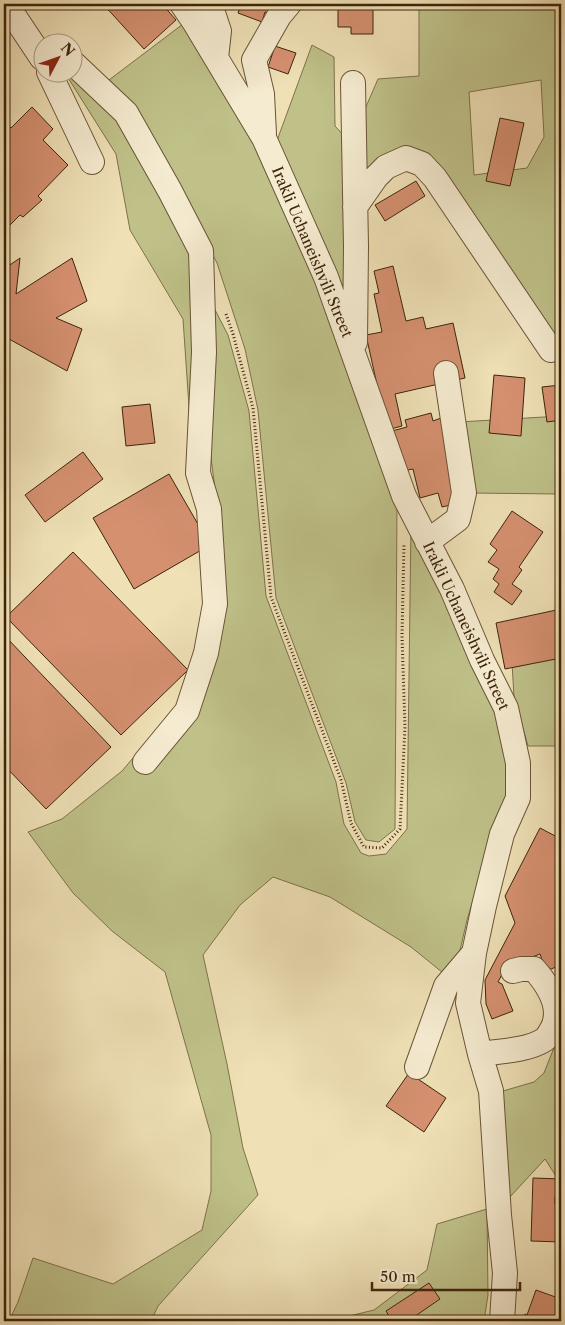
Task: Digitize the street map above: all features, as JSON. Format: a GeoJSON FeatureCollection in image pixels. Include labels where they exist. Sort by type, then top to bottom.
{"type":"FeatureCollection","features":[{"type":"Feature","properties":{"kind":"street"},"geometry":{"type":"LineString","coordinates":[[6,4],[32,43]]}},
{"type":"Feature","properties":{"kind":"street"},"geometry":{"type":"LineString","coordinates":[[10,4],[41,32]]}},
{"type":"Feature","properties":{"kind":"street","name":"Irakli Uchaneishvili Street"},"geometry":{"type":"LineString","coordinates":[[182,4],[264,138],[326,277],[404,496],[452,589],[482,660],[506,708],[518,763],[518,798],[502,834],[474,953],[468,1003],[491,1091],[499,1215],[505,1273],[502,1321]]}},
{"type":"Feature","properties":{"kind":"street"},"geometry":{"type":"LineString","coordinates":[[210,4],[219,31],[216,58]]}},
{"type":"Feature","properties":{"kind":"street"},"geometry":{"type":"LineString","coordinates":[[264,138],[262,94],[254,60],[279,16],[290,4]]}},
{"type":"Feature","properties":{"kind":"street"},"geometry":{"type":"LineString","coordinates":[[82,72],[126,114],[170,191],[201,251],[204,352],[198,473],[209,509],[215,604],[206,653],[188,712],[145,762]]}},
{"type":"Feature","properties":{"kind":"street"},"geometry":{"type":"LineString","coordinates":[[54,82],[92,162]]}},
{"type":"Feature","properties":{"kind":"street"},"geometry":{"type":"LineString","coordinates":[[353,83],[355,355]]}},
{"type":"Feature","properties":{"kind":"street"},"geometry":{"type":"LineString","coordinates":[[355,207],[376,177],[386,167],[406,158],[422,164],[435,178],[551,350]]}},
{"type":"Feature","properties":{"kind":"street"},"geometry":{"type":"LineString","coordinates":[[427,542],[458,519],[464,493],[446,373]]}},
{"type":"Feature","properties":{"kind":"street"},"geometry":{"type":"LineString","coordinates":[[417,1067],[446,986],[474,953]]}},
{"type":"Feature","properties":{"kind":"street"},"geometry":{"type":"LineString","coordinates":[[480,1054],[528,1047],[546,1040],[556,1022],[554,1000],[544,981],[534,969],[513,971]]}},
{"type":"Feature","properties":{"kind":"path"},"geometry":{"type":"LineString","coordinates":[[223,306],[234,334],[253,408],[271,597],[340,780],[351,824],[364,847],[382,848],[400,829],[405,727],[402,636],[404,550]]}},
{"type":"Feature","properties":{"kind":"green space"},"geometry":{"type":"Polygon","coordinates":[[[419,4],[561,4],[561,358],[560,349],[434,168],[420,151],[403,150],[360,189],[359,123],[378,79],[419,76],[419,4]],[[541,80],[469,92],[474,175],[527,168],[544,137],[541,80]]]}},
{"type":"Feature","properties":{"kind":"green space"},"geometry":{"type":"Polygon","coordinates":[[[187,21],[244,123],[322,285],[397,503],[395,829],[379,842],[366,840],[355,822],[346,783],[276,598],[258,410],[245,349],[217,263],[142,120],[105,83],[187,21]]]}},
{"type":"Feature","properties":{"kind":"green space"},"geometry":{"type":"Polygon","coordinates":[[[312,45],[334,57],[335,126],[348,140],[350,323],[275,146],[312,45]]]}},
{"type":"Feature","properties":{"kind":"green space"},"geometry":{"type":"Polygon","coordinates":[[[71,82],[80,82],[109,109],[147,166],[197,254],[191,436],[183,319],[130,230],[116,154],[71,82]]]}},
{"type":"Feature","properties":{"kind":"green space"},"geometry":{"type":"Polygon","coordinates":[[[212,304],[228,335],[249,411],[266,596],[336,782],[344,824],[361,853],[369,856],[386,854],[407,829],[411,524],[490,688],[513,780],[495,828],[467,920],[453,981],[411,947],[330,897],[273,877],[240,905],[203,955],[243,1148],[258,1195],[158,1306],[151,1321],[9,1321],[18,1302],[33,1258],[113,1284],[202,1230],[211,1191],[211,1135],[165,972],[112,931],[73,893],[28,832],[62,819],[122,771],[166,719],[206,679],[218,511],[209,443],[212,304]]]}},
{"type":"Feature","properties":{"kind":"green space"},"geometry":{"type":"Polygon","coordinates":[[[561,416],[561,507],[559,494],[470,493],[459,422],[561,416]]]}},
{"type":"Feature","properties":{"kind":"green space"},"geometry":{"type":"Polygon","coordinates":[[[561,656],[561,746],[528,746],[514,697],[512,663],[561,656]]]}},
{"type":"Feature","properties":{"kind":"green space"},"geometry":{"type":"Polygon","coordinates":[[[561,1030],[561,1184],[545,1159],[509,1198],[503,1091],[534,1082],[544,1073],[561,1030]]]}},
{"type":"Feature","properties":{"kind":"green space"},"geometry":{"type":"Polygon","coordinates":[[[487,1209],[488,1295],[484,1321],[339,1321],[337,1319],[374,1310],[427,1270],[437,1224],[487,1209]]]}},
{"type":"Feature","properties":{"kind":"building"},"geometry":{"type":"Polygon","coordinates":[[[103,4],[162,4],[176,20],[144,49],[103,4]]]}},
{"type":"Feature","properties":{"kind":"building"},"geometry":{"type":"Polygon","coordinates":[[[233,4],[278,4],[274,16],[265,12],[262,22],[238,13],[239,10],[231,7],[233,4]]]}},
{"type":"Feature","properties":{"kind":"building"},"geometry":{"type":"Polygon","coordinates":[[[338,4],[373,4],[373,34],[351,34],[351,27],[338,27],[338,4]]]}},
{"type":"Feature","properties":{"kind":"building"},"geometry":{"type":"Polygon","coordinates":[[[275,46],[296,53],[288,74],[268,67],[275,46]]]}},
{"type":"Feature","properties":{"kind":"building"},"geometry":{"type":"Polygon","coordinates":[[[32,107],[53,129],[43,140],[68,165],[38,196],[42,200],[23,217],[20,215],[4,231],[4,122],[11,128],[32,107]]]}},
{"type":"Feature","properties":{"kind":"building"},"geometry":{"type":"Polygon","coordinates":[[[500,118],[524,123],[510,186],[486,181],[500,118]]]}},
{"type":"Feature","properties":{"kind":"building"},"geometry":{"type":"Polygon","coordinates":[[[416,181],[425,196],[385,221],[375,205],[416,181]]]}},
{"type":"Feature","properties":{"kind":"building"},"geometry":{"type":"Polygon","coordinates":[[[20,258],[16,294],[72,258],[87,301],[56,318],[82,329],[67,371],[9,339],[7,341],[4,366],[4,269],[20,258]]]}},
{"type":"Feature","properties":{"kind":"building"},"geometry":{"type":"Polygon","coordinates":[[[393,266],[406,321],[423,317],[426,329],[453,323],[465,378],[395,394],[402,426],[387,430],[366,335],[382,332],[374,294],[379,293],[374,271],[393,266]]]}},
{"type":"Feature","properties":{"kind":"building"},"geometry":{"type":"Polygon","coordinates":[[[494,375],[525,378],[521,436],[489,433],[494,375]]]}},
{"type":"Feature","properties":{"kind":"building"},"geometry":{"type":"Polygon","coordinates":[[[561,385],[561,420],[547,422],[542,387],[561,385]]]}},
{"type":"Feature","properties":{"kind":"building"},"geometry":{"type":"Polygon","coordinates":[[[150,404],[155,443],[126,446],[122,407],[150,404]]]}},
{"type":"Feature","properties":{"kind":"building"},"geometry":{"type":"Polygon","coordinates":[[[431,413],[433,421],[441,418],[463,502],[442,507],[438,493],[420,498],[413,469],[402,471],[392,431],[407,427],[405,420],[431,413]]]}},
{"type":"Feature","properties":{"kind":"building"},"geometry":{"type":"Polygon","coordinates":[[[83,452],[103,479],[45,522],[25,495],[83,452]]]}},
{"type":"Feature","properties":{"kind":"building"},"geometry":{"type":"Polygon","coordinates":[[[169,474],[210,545],[134,589],[93,518],[169,474]]]}},
{"type":"Feature","properties":{"kind":"building"},"geometry":{"type":"Polygon","coordinates":[[[512,511],[543,532],[519,567],[522,570],[512,584],[522,591],[512,605],[494,592],[499,584],[493,579],[499,569],[488,562],[497,550],[490,544],[512,511]]]}},
{"type":"Feature","properties":{"kind":"building"},"geometry":{"type":"Polygon","coordinates":[[[73,552],[188,670],[121,735],[6,617],[73,552]]]}},
{"type":"Feature","properties":{"kind":"building"},"geometry":{"type":"Polygon","coordinates":[[[561,609],[561,658],[505,669],[496,623],[561,609]]]}},
{"type":"Feature","properties":{"kind":"building"},"geometry":{"type":"Polygon","coordinates":[[[4,635],[111,747],[46,809],[4,765],[4,635]]]}},
{"type":"Feature","properties":{"kind":"building"},"geometry":{"type":"Polygon","coordinates":[[[559,750],[561,750],[561,772],[559,750]]]}},
{"type":"Feature","properties":{"kind":"building"},"geometry":{"type":"Polygon","coordinates":[[[540,828],[561,839],[561,965],[546,971],[540,954],[506,967],[498,982],[502,984],[513,1011],[492,1019],[486,1004],[485,980],[515,923],[505,896],[540,828]]]}},
{"type":"Feature","properties":{"kind":"building"},"geometry":{"type":"Polygon","coordinates":[[[409,1073],[446,1098],[424,1132],[386,1106],[409,1073]]]}},
{"type":"Feature","properties":{"kind":"building"},"geometry":{"type":"Polygon","coordinates":[[[533,1178],[561,1179],[561,1197],[555,1197],[555,1204],[561,1204],[561,1242],[531,1241],[533,1178]]]}},
{"type":"Feature","properties":{"kind":"building"},"geometry":{"type":"Polygon","coordinates":[[[429,1283],[440,1299],[408,1321],[392,1321],[386,1311],[429,1283]]]}},
{"type":"Feature","properties":{"kind":"building"},"geometry":{"type":"Polygon","coordinates":[[[536,1290],[561,1299],[561,1321],[523,1321],[536,1290]]]}}]}
